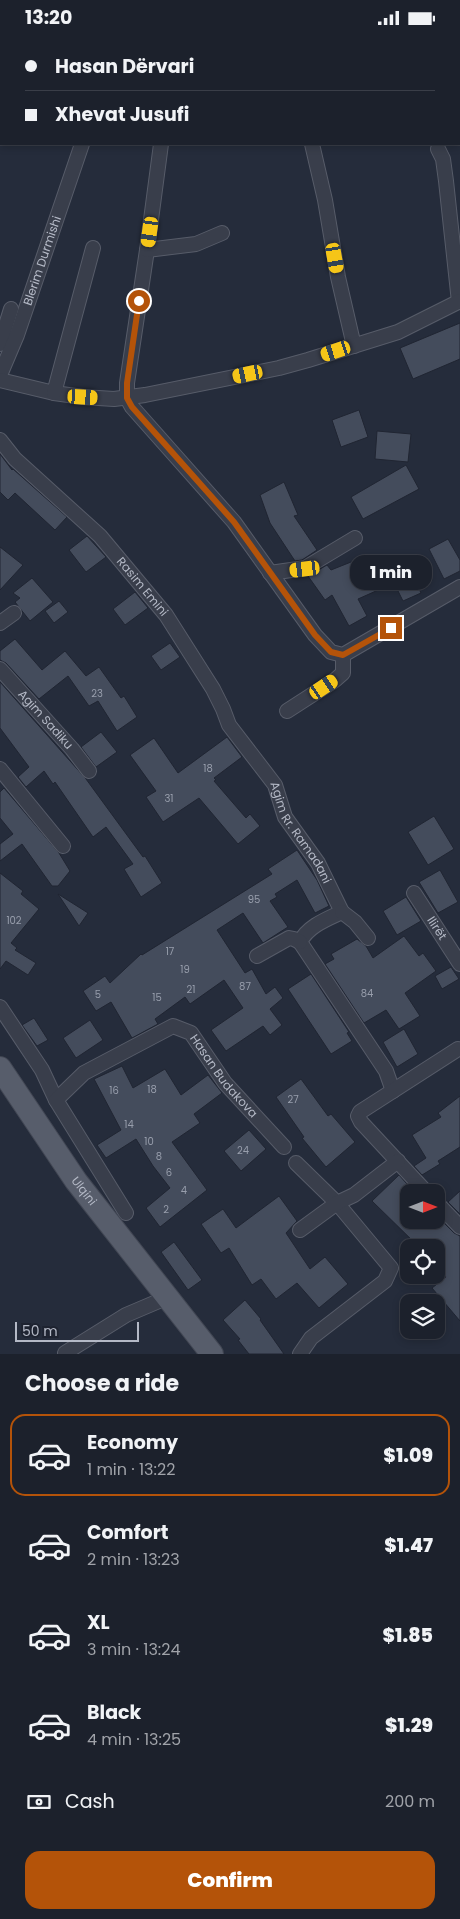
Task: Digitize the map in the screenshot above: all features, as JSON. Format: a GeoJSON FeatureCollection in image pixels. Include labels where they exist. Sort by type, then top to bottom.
{"type":"FeatureCollection","features":[{"type":"Feature","properties":{"kind":"main road","name":"Ulqini"},"geometry":{"type":"LineString","coordinates":[[2,1077],[76,1181],[166,1298],[212,1354]]}},
{"type":"Feature","properties":{"kind":"street","name":"Blerim Durmishi"},"geometry":{"type":"LineString","coordinates":[[0,375],[17,335],[82,145]]}},
{"type":"Feature","properties":{"kind":"street"},"geometry":{"type":"LineString","coordinates":[[161,145],[127,383],[127,398],[141,418],[234,522],[315,635],[331,652],[343,655],[460,587]]}},
{"type":"Feature","properties":{"kind":"street"},"geometry":{"type":"LineString","coordinates":[[312,145],[325,200],[338,277],[354,346]]}},
{"type":"Feature","properties":{"kind":"street"},"geometry":{"type":"LineString","coordinates":[[0,380],[54,393],[83,397],[127,398],[279,368],[398,332],[459,301],[443,159],[438,149]]}},
{"type":"Feature","properties":{"kind":"street"},"geometry":{"type":"LineString","coordinates":[[147,250],[196,245],[222,233]]}},
{"type":"Feature","properties":{"kind":"street"},"geometry":{"type":"LineString","coordinates":[[54,393],[93,248]]}},
{"type":"Feature","properties":{"kind":"street","name":"Blerim Durmishi"},"geometry":{"type":"LineString","coordinates":[[0,344],[11,309]]}},
{"type":"Feature","properties":{"kind":"street","name":"Rasim Emini"},"geometry":{"type":"LineString","coordinates":[[0,440],[15,459],[100,536],[166,615],[213,689],[223,709],[228,725],[253,757]]}},
{"type":"Feature","properties":{"kind":"street"},"geometry":{"type":"LineString","coordinates":[[270,573],[305,569],[355,538]]}},
{"type":"Feature","properties":{"kind":"street"},"geometry":{"type":"LineString","coordinates":[[0,623],[14,613]]}},
{"type":"Feature","properties":{"kind":"street"},"geometry":{"type":"LineString","coordinates":[[287,711],[343,673],[343,655]]}},
{"type":"Feature","properties":{"kind":"street","name":"Agim Sadiku"},"geometry":{"type":"LineString","coordinates":[[0,669],[72,749],[89,771]]}},
{"type":"Feature","properties":{"kind":"street","name":"Agim Rr. Ramadani"},"geometry":{"type":"LineString","coordinates":[[253,757],[275,785],[285,817],[318,863],[342,912],[355,922],[368,938]]}},
{"type":"Feature","properties":{"kind":"street"},"geometry":{"type":"LineString","coordinates":[[0,769],[63,846]]}},
{"type":"Feature","properties":{"kind":"street","name":"Ilirët"},"geometry":{"type":"LineString","coordinates":[[414,893],[460,963]]}},
{"type":"Feature","properties":{"kind":"street"},"geometry":{"type":"LineString","coordinates":[[300,942],[305,934],[320,923],[342,912]]}},
{"type":"Feature","properties":{"kind":"street"},"geometry":{"type":"LineString","coordinates":[[257,956],[289,938],[300,942],[386,1071],[393,1091]]}},
{"type":"Feature","properties":{"kind":"street"},"geometry":{"type":"LineString","coordinates":[[0,1007],[42,1070],[56,1100],[126,1213]]}},
{"type":"Feature","properties":{"kind":"street","name":"Hasan Budakova"},"geometry":{"type":"LineString","coordinates":[[56,1100],[84,1073],[173,1026],[191,1033],[225,1083],[284,1147]]}},
{"type":"Feature","properties":{"kind":"street"},"geometry":{"type":"LineString","coordinates":[[419,1184],[358,1119],[360,1112],[458,1049]]}},
{"type":"Feature","properties":{"kind":"street"},"geometry":{"type":"LineString","coordinates":[[300,1231],[338,1203],[354,1195],[398,1161]]}},
{"type":"Feature","properties":{"kind":"street"},"geometry":{"type":"LineString","coordinates":[[296,1163],[338,1203],[391,1268],[384,1281],[311,1338],[300,1354]]}},
{"type":"Feature","properties":{"kind":"street"},"geometry":{"type":"LineString","coordinates":[[445,1211],[460,1227]]}},
{"type":"Feature","properties":{"kind":"street"},"geometry":{"type":"LineString","coordinates":[[65,1353],[126,1315],[166,1298]]}},
{"type":"Feature","properties":{"kind":"building"},"geometry":{"type":"Polygon","coordinates":[[[460,323],[460,359],[413,379],[400,348],[460,323]]]}},
{"type":"Feature","properties":{"kind":"building"},"geometry":{"type":"Polygon","coordinates":[[[359,410],[368,437],[341,447],[332,420],[359,410]]]}},
{"type":"Feature","properties":{"kind":"building"},"geometry":{"type":"Polygon","coordinates":[[[377,431],[411,434],[408,462],[375,459],[377,431]]]}},
{"type":"Feature","properties":{"kind":"building"},"geometry":{"type":"Polygon","coordinates":[[[0,454],[12,470],[67,517],[55,530],[15,493],[8,500],[0,492],[0,454]]]}},
{"type":"Feature","properties":{"kind":"building"},"geometry":{"type":"Polygon","coordinates":[[[406,465],[419,489],[363,519],[351,497],[406,465]]]}},
{"type":"Feature","properties":{"kind":"building"},"geometry":{"type":"Polygon","coordinates":[[[284,482],[298,515],[294,516],[317,550],[302,560],[295,561],[270,523],[260,495],[284,482]]]}},
{"type":"Feature","properties":{"kind":"building"},"geometry":{"type":"Polygon","coordinates":[[[87,536],[106,557],[86,572],[69,550],[87,536]]]}},
{"type":"Feature","properties":{"kind":"building"},"geometry":{"type":"Polygon","coordinates":[[[448,539],[460,560],[460,571],[444,579],[429,549],[448,539]]]}},
{"type":"Feature","properties":{"kind":"building"},"geometry":{"type":"Polygon","coordinates":[[[0,547],[23,565],[0,590],[0,547]]]}},
{"type":"Feature","properties":{"kind":"building"},"geometry":{"type":"Polygon","coordinates":[[[361,558],[371,580],[407,563],[421,593],[403,601],[394,583],[358,599],[367,616],[349,626],[332,595],[325,600],[308,576],[327,565],[331,570],[361,558]]]}},
{"type":"Feature","properties":{"kind":"building"},"geometry":{"type":"Polygon","coordinates":[[[32,578],[53,602],[30,621],[15,602],[20,598],[13,593],[32,578]]]}},
{"type":"Feature","properties":{"kind":"building"},"geometry":{"type":"Polygon","coordinates":[[[135,592],[148,608],[125,625],[113,609],[135,592]]]}},
{"type":"Feature","properties":{"kind":"building"},"geometry":{"type":"Polygon","coordinates":[[[59,601],[68,612],[54,623],[45,611],[59,601]]]}},
{"type":"Feature","properties":{"kind":"building"},"geometry":{"type":"Polygon","coordinates":[[[15,639],[42,670],[65,651],[86,676],[99,667],[121,698],[124,696],[137,717],[117,731],[98,701],[89,706],[68,676],[39,699],[6,663],[0,660],[0,651],[15,639]]]}},
{"type":"Feature","properties":{"kind":"building"},"geometry":{"type":"Polygon","coordinates":[[[170,643],[180,657],[161,670],[151,656],[170,643]]]}},
{"type":"Feature","properties":{"kind":"building"},"geometry":{"type":"Polygon","coordinates":[[[0,682],[86,779],[143,857],[145,856],[162,883],[141,897],[124,869],[133,864],[106,827],[93,837],[55,782],[53,784],[44,771],[26,787],[18,777],[29,767],[0,728],[0,682]]]}},
{"type":"Feature","properties":{"kind":"building"},"geometry":{"type":"Polygon","coordinates":[[[101,732],[117,752],[96,767],[81,747],[101,732]]]}},
{"type":"Feature","properties":{"kind":"building"},"geometry":{"type":"Polygon","coordinates":[[[227,737],[242,757],[214,778],[216,780],[214,781],[246,818],[250,814],[260,826],[238,844],[199,798],[163,822],[146,797],[156,791],[130,755],[154,738],[178,773],[227,737]]]}},
{"type":"Feature","properties":{"kind":"building"},"geometry":{"type":"Polygon","coordinates":[[[4,788],[59,853],[70,871],[58,886],[52,886],[22,844],[0,861],[0,844],[13,834],[0,818],[0,792],[4,788]]]}},
{"type":"Feature","properties":{"kind":"building"},"geometry":{"type":"Polygon","coordinates":[[[434,816],[454,849],[428,865],[408,832],[434,816]]]}},
{"type":"Feature","properties":{"kind":"building"},"geometry":{"type":"Polygon","coordinates":[[[297,850],[317,880],[329,906],[315,913],[297,880],[275,894],[277,897],[270,901],[288,927],[263,943],[243,913],[217,930],[245,973],[252,969],[266,994],[275,987],[283,998],[270,1009],[282,1025],[270,1035],[263,1026],[226,1051],[211,1030],[243,1008],[224,980],[190,1004],[185,997],[155,1019],[158,1024],[132,1038],[111,1002],[96,1011],[83,991],[105,976],[110,983],[141,954],[272,874],[268,869],[297,850]]]}},
{"type":"Feature","properties":{"kind":"building"},"geometry":{"type":"Polygon","coordinates":[[[440,870],[458,902],[438,913],[419,882],[440,870]]]}},
{"type":"Feature","properties":{"kind":"building"},"geometry":{"type":"Polygon","coordinates":[[[0,873],[23,891],[21,894],[39,909],[11,943],[17,948],[15,950],[36,963],[28,975],[6,961],[0,969],[0,873]]]}},
{"type":"Feature","properties":{"kind":"building"},"geometry":{"type":"Polygon","coordinates":[[[58,894],[88,913],[79,926],[58,894]]]}},
{"type":"Feature","properties":{"kind":"building"},"geometry":{"type":"Polygon","coordinates":[[[406,897],[421,921],[397,935],[383,911],[406,897]]]}},
{"type":"Feature","properties":{"kind":"building"},"geometry":{"type":"Polygon","coordinates":[[[404,936],[419,956],[423,953],[436,971],[405,993],[420,1016],[399,1029],[386,1010],[364,1023],[325,964],[334,959],[331,954],[357,939],[366,946],[373,958],[404,936]]]}},
{"type":"Feature","properties":{"kind":"building"},"geometry":{"type":"Polygon","coordinates":[[[451,967],[459,979],[442,989],[435,976],[451,967]]]}},
{"type":"Feature","properties":{"kind":"building"},"geometry":{"type":"Polygon","coordinates":[[[311,974],[349,1032],[347,1033],[352,1041],[331,1054],[288,989],[311,974]]]}},
{"type":"Feature","properties":{"kind":"building"},"geometry":{"type":"Polygon","coordinates":[[[34,1018],[48,1040],[37,1046],[22,1025],[34,1018]]]}},
{"type":"Feature","properties":{"kind":"building"},"geometry":{"type":"Polygon","coordinates":[[[90,1020],[103,1040],[76,1058],[63,1038],[90,1020]]]}},
{"type":"Feature","properties":{"kind":"building"},"geometry":{"type":"Polygon","coordinates":[[[404,1029],[418,1054],[397,1067],[383,1042],[404,1029]]]}},
{"type":"Feature","properties":{"kind":"building"},"geometry":{"type":"Polygon","coordinates":[[[122,1066],[133,1088],[165,1069],[181,1095],[208,1075],[222,1093],[194,1114],[200,1123],[172,1142],[207,1190],[160,1227],[146,1208],[170,1188],[136,1139],[106,1158],[97,1145],[121,1130],[94,1079],[122,1066]]]}},
{"type":"Feature","properties":{"kind":"building"},"geometry":{"type":"Polygon","coordinates":[[[301,1079],[328,1116],[331,1114],[355,1142],[326,1167],[302,1138],[304,1137],[276,1097],[301,1079]]]}},
{"type":"Feature","properties":{"kind":"building"},"geometry":{"type":"Polygon","coordinates":[[[460,1096],[460,1147],[438,1161],[440,1164],[422,1175],[414,1166],[426,1158],[412,1135],[441,1117],[438,1113],[460,1096]]]}},
{"type":"Feature","properties":{"kind":"building"},"geometry":{"type":"Polygon","coordinates":[[[249,1130],[266,1149],[241,1171],[224,1151],[249,1130]]]}},
{"type":"Feature","properties":{"kind":"building"},"geometry":{"type":"Polygon","coordinates":[[[399,1175],[407,1184],[400,1184],[400,1228],[372,1201],[399,1175]]]}},
{"type":"Feature","properties":{"kind":"building"},"geometry":{"type":"Polygon","coordinates":[[[460,1191],[460,1214],[448,1202],[460,1191]]]}},
{"type":"Feature","properties":{"kind":"building"},"geometry":{"type":"Polygon","coordinates":[[[279,1196],[297,1221],[286,1233],[310,1269],[325,1257],[348,1284],[319,1308],[297,1283],[276,1299],[261,1279],[252,1285],[229,1248],[221,1253],[201,1224],[223,1209],[236,1228],[279,1196]]]}},
{"type":"Feature","properties":{"kind":"building"},"geometry":{"type":"Polygon","coordinates":[[[445,1224],[460,1236],[460,1321],[445,1303],[445,1294],[437,1294],[432,1288],[437,1284],[445,1284],[445,1239],[411,1239],[401,1229],[445,1229],[445,1224]]]}},
{"type":"Feature","properties":{"kind":"building"},"geometry":{"type":"Polygon","coordinates":[[[174,1242],[202,1280],[188,1290],[161,1252],[174,1242]]]}},
{"type":"Feature","properties":{"kind":"building"},"geometry":{"type":"Polygon","coordinates":[[[245,1300],[261,1319],[284,1354],[249,1354],[238,1340],[240,1339],[223,1320],[245,1300]]]}},
{"type":"Feature","properties":{"kind":"route"},"geometry":{"type":"LineString","coordinates":[[139,301],[127,383],[127,398],[132,407],[234,522],[315,635],[331,652],[343,655],[391,628]]}}]}
